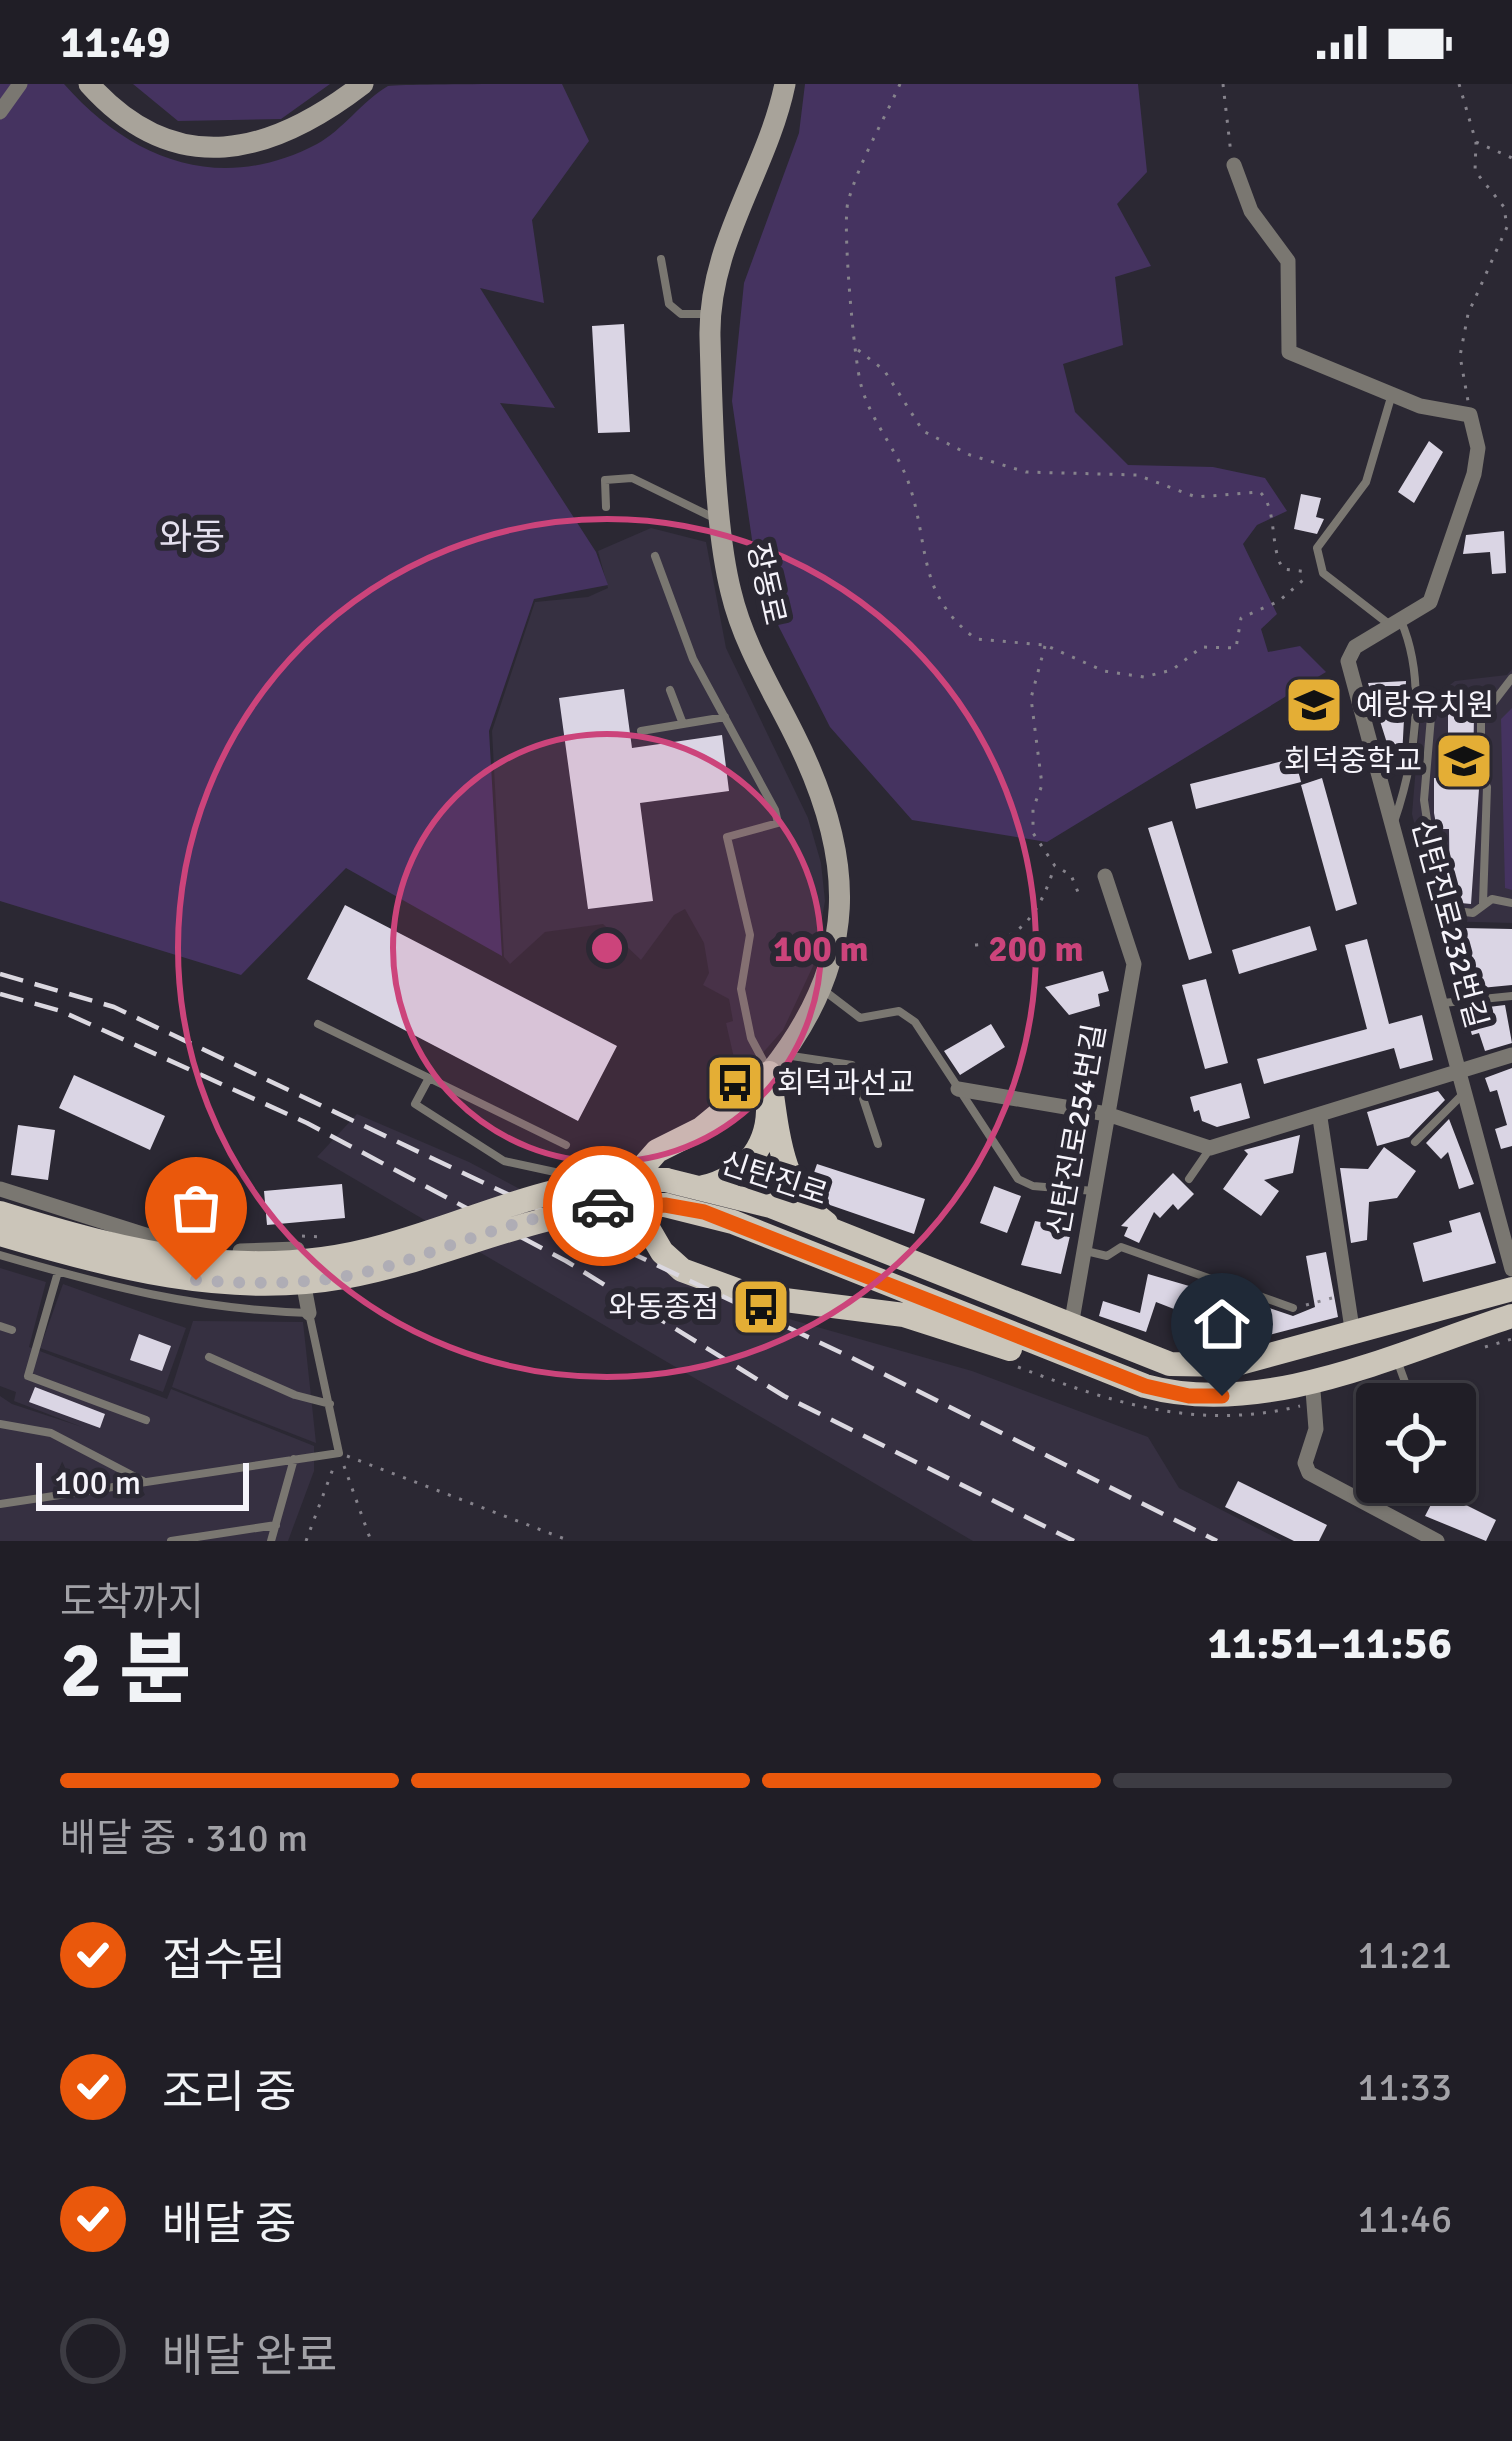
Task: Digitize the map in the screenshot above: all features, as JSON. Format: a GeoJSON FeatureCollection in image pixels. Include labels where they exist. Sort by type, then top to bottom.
{"type":"FeatureCollection","features":[{"type":"Feature","properties":{"kind":"main road"},"geometry":{"type":"LineString","coordinates":[[776,1064],[701,1129],[657,1151],[635,1176],[634,1204],[642,1225],[682,1270],[753,1296],[904,1315],[1095,1379],[1145,1386]]}},
{"type":"Feature","properties":{"kind":"main road"},"geometry":{"type":"LineString","coordinates":[[704,1187],[733,1177],[761,1147],[768,1130],[776,1064]]}},
{"type":"Feature","properties":{"kind":"main road"},"geometry":{"type":"LineString","coordinates":[[776,1064],[788,1173],[815,1215],[838,1231]]}},
{"type":"Feature","properties":{"kind":"main road","name":"신탄진로"},"geometry":{"type":"LineString","coordinates":[[0,1234],[72,1255],[196,1280],[298,1282],[386,1267],[586,1208],[704,1187],[838,1231],[1170,1364],[1204,1368],[1353,1335],[1512,1289]]}},
{"type":"Feature","properties":{"kind":"main road","name":"신탄진로"},"geometry":{"type":"LineString","coordinates":[[0,1213],[166,1259],[250,1266],[335,1258],[386,1246],[543,1190],[665,1193],[1145,1386],[1189,1396],[1222,1396],[1312,1378],[1512,1316]]}},
{"type":"Feature","properties":{"kind":"street"},"geometry":{"type":"LineString","coordinates":[[0,112],[20,84]]}},
{"type":"Feature","properties":{"kind":"street"},"geometry":{"type":"LineString","coordinates":[[88,84],[142,127],[209,148],[282,137],[363,84]]}},
{"type":"Feature","properties":{"kind":"street","name":"장동로"},"geometry":{"type":"LineString","coordinates":[[776,1064],[823,990],[840,923],[835,835],[826,801],[750,647],[730,590],[711,314],[730,227],[785,84]]}},
{"type":"Feature","properties":{"kind":"street"},"geometry":{"type":"LineString","coordinates":[[1234,165],[1251,211],[1288,261],[1289,352],[1447,414],[1470,415],[1478,448],[1457,533],[1430,602],[1396,624]]}},
{"type":"Feature","properties":{"kind":"street","name":"신탄진로232번길"},"geometry":{"type":"LineString","coordinates":[[1396,624],[1355,647],[1348,661],[1512,1269]]}},
{"type":"Feature","properties":{"kind":"street","name":"신탄진로254번길"},"geometry":{"type":"LineString","coordinates":[[1071,1326],[1133,964],[1105,876]]}},
{"type":"Feature","properties":{"kind":"street"},"geometry":{"type":"LineString","coordinates":[[958,1089],[1107,1114],[1210,1148],[1320,1118],[1512,1055]]}},
{"type":"Feature","properties":{"kind":"street"},"geometry":{"type":"LineString","coordinates":[[1320,1118],[1353,1335]]}},
{"type":"Feature","properties":{"kind":"street"},"geometry":{"type":"LineString","coordinates":[[0,1189],[168,1244],[225,1252],[297,1249],[309,1313]]}},
{"type":"Feature","properties":{"kind":"street"},"geometry":{"type":"LineString","coordinates":[[1312,1378],[1316,1430],[1305,1463],[1309,1473],[1437,1541]]}},
{"type":"Feature","properties":{"kind":"lane"},"geometry":{"type":"LineString","coordinates":[[662,259],[669,304],[681,314],[711,314]]}},
{"type":"Feature","properties":{"kind":"lane"},"geometry":{"type":"LineString","coordinates":[[1392,393],[1366,482],[1317,548],[1323,573],[1396,624],[1414,651],[1416,691],[1405,790],[1393,823]]}},
{"type":"Feature","properties":{"kind":"lane"},"geometry":{"type":"LineString","coordinates":[[606,507],[605,480],[632,478],[723,521]]}},
{"type":"Feature","properties":{"kind":"lane"},"geometry":{"type":"LineString","coordinates":[[656,556],[694,658],[778,823],[727,837],[750,935],[741,989],[752,1038],[776,1064],[852,1065],[878,1144]]}},
{"type":"Feature","properties":{"kind":"lane"},"geometry":{"type":"LineString","coordinates":[[1512,678],[1492,704],[1432,706],[1424,800],[1440,909],[1474,913],[1492,899],[1512,903]]}},
{"type":"Feature","properties":{"kind":"lane"},"geometry":{"type":"LineString","coordinates":[[670,690],[683,724]]}},
{"type":"Feature","properties":{"kind":"lane"},"geometry":{"type":"LineString","coordinates":[[640,731],[725,718]]}},
{"type":"Feature","properties":{"kind":"lane"},"geometry":{"type":"LineString","coordinates":[[1481,723],[1481,778],[1487,787],[1483,904]]}},
{"type":"Feature","properties":{"kind":"lane"},"geometry":{"type":"LineString","coordinates":[[1341,766],[1374,757]]}},
{"type":"Feature","properties":{"kind":"lane"},"geometry":{"type":"LineString","coordinates":[[823,990],[860,1018],[899,1011],[915,1022],[1018,1179],[1033,1186],[1096,1192]]}},
{"type":"Feature","properties":{"kind":"lane"},"geometry":{"type":"LineString","coordinates":[[1443,1003],[1512,996]]}},
{"type":"Feature","properties":{"kind":"lane"},"geometry":{"type":"LineString","coordinates":[[318,1024],[566,1145]]}},
{"type":"Feature","properties":{"kind":"lane"},"geometry":{"type":"LineString","coordinates":[[429,1078],[415,1104],[504,1161],[588,1178],[635,1176]]}},
{"type":"Feature","properties":{"kind":"lane"},"geometry":{"type":"LineString","coordinates":[[1415,1142],[1466,1091]]}},
{"type":"Feature","properties":{"kind":"lane"},"geometry":{"type":"LineString","coordinates":[[1189,1179],[1210,1148]]}},
{"type":"Feature","properties":{"kind":"lane"},"geometry":{"type":"LineString","coordinates":[[1084,1251],[1107,1256],[1121,1247],[1293,1308]]}},
{"type":"Feature","properties":{"kind":"lane"},"geometry":{"type":"LineString","coordinates":[[0,1255],[149,1298],[228,1310],[309,1313],[339,1453],[0,1504]]}},
{"type":"Feature","properties":{"kind":"lane"},"geometry":{"type":"LineString","coordinates":[[58,1271],[28,1376],[146,1420]]}},
{"type":"Feature","properties":{"kind":"lane"},"geometry":{"type":"LineString","coordinates":[[0,1326],[12,1330]]}},
{"type":"Feature","properties":{"kind":"lane"},"geometry":{"type":"LineString","coordinates":[[1394,1353],[1405,1383]]}},
{"type":"Feature","properties":{"kind":"lane"},"geometry":{"type":"LineString","coordinates":[[209,1357],[295,1395],[329,1404]]}},
{"type":"Feature","properties":{"kind":"lane"},"geometry":{"type":"LineString","coordinates":[[0,1424],[51,1433],[145,1482]]}},
{"type":"Feature","properties":{"kind":"lane"},"geometry":{"type":"LineString","coordinates":[[271,1541],[293,1459]]}},
{"type":"Feature","properties":{"kind":"lane"},"geometry":{"type":"LineString","coordinates":[[171,1541],[276,1526]]}},
{"type":"Feature","properties":{"kind":"path"},"geometry":{"type":"LineString","coordinates":[[900,84],[847,203],[865,395],[909,482],[933,592],[976,639],[1045,645],[1104,670],[1159,675],[1202,647],[1235,648],[1241,618],[1279,601],[1310,575],[1323,573]]}},
{"type":"Feature","properties":{"kind":"path"},"geometry":{"type":"LineString","coordinates":[[1223,84],[1234,165]]}},
{"type":"Feature","properties":{"kind":"path"},"geometry":{"type":"LineString","coordinates":[[1459,84],[1476,142],[1475,171],[1504,207],[1508,227],[1468,314],[1460,356],[1470,415]]}},
{"type":"Feature","properties":{"kind":"path"},"geometry":{"type":"LineString","coordinates":[[1476,142],[1512,158]]}},
{"type":"Feature","properties":{"kind":"path"},"geometry":{"type":"LineString","coordinates":[[858,350],[884,370],[923,431],[938,440],[1026,472],[1137,476],[1196,496],[1260,492],[1267,498],[1275,556],[1282,569],[1323,573]]}},
{"type":"Feature","properties":{"kind":"path"},"geometry":{"type":"LineString","coordinates":[[1045,645],[1031,698],[1042,785],[1033,832],[1055,866],[1071,875],[1080,897]]}},
{"type":"Feature","properties":{"kind":"path"},"geometry":{"type":"LineString","coordinates":[[975,945],[996,943],[1031,920],[1055,866]]}},
{"type":"Feature","properties":{"kind":"path"},"geometry":{"type":"LineString","coordinates":[[1293,1308],[1346,1294]]}},
{"type":"Feature","properties":{"kind":"path"},"geometry":{"type":"LineString","coordinates":[[307,1541],[339,1453]]}},
{"type":"Feature","properties":{"kind":"path"},"geometry":{"type":"LineString","coordinates":[[339,1453],[370,1541]]}},
{"type":"Feature","properties":{"kind":"path"},"geometry":{"type":"LineString","coordinates":[[339,1453],[570,1541]]}},
{"type":"Feature","properties":{"kind":"shaded area"},"geometry":{"type":"Polygon","coordinates":[[[0,84],[64,84],[119,133],[149,150],[213,168],[282,159],[317,144],[388,86],[562,84],[589,141],[532,220],[544,303],[480,288],[555,408],[500,403],[596,552],[608,585],[534,599],[489,731],[502,956],[346,868],[241,975],[0,901],[0,84]]]}},
{"type":"Feature","properties":{"kind":"shaded area"},"geometry":{"type":"Polygon","coordinates":[[[133,84],[330,84],[281,119],[178,121],[133,84]]]}},
{"type":"Feature","properties":{"kind":"shaded area"},"geometry":{"type":"Polygon","coordinates":[[[805,84],[1138,84],[1147,172],[1117,204],[1151,266],[1115,277],[1123,345],[1063,364],[1075,412],[1128,465],[1213,467],[1265,478],[1287,511],[1257,525],[1243,544],[1277,614],[1261,629],[1268,652],[1300,646],[1326,672],[1047,842],[912,820],[830,727],[759,588],[732,401],[744,283],[799,133],[805,84]]]}},
{"type":"Feature","properties":{"kind":"shaded area"},"geometry":{"type":"Polygon","coordinates":[[[651,528],[706,542],[726,648],[808,818],[821,863],[825,901],[814,964],[783,1030],[739,1080],[726,1023],[733,1021],[729,999],[703,985],[709,973],[704,943],[685,909],[674,915],[641,960],[603,924],[545,932],[510,964],[504,957],[492,731],[535,602],[588,597],[608,588],[598,551],[651,528]]]}},
{"type":"Feature","properties":{"kind":"shaded area","name":"회덕중학교"},"geometry":{"type":"Polygon","coordinates":[[[1512,669],[1512,923],[1438,921],[1412,814],[1421,707],[1455,681],[1507,675],[1512,669]]]}},
{"type":"Feature","properties":{"kind":"shaded area"},"geometry":{"type":"Polygon","coordinates":[[[1512,708],[1512,890],[1505,888],[1501,719],[1512,708]]]}},
{"type":"Feature","properties":{"kind":"shaded area"},"geometry":{"type":"Polygon","coordinates":[[[357,1114],[469,1162],[668,1268],[768,1313],[972,1371],[1148,1437],[1179,1488],[1282,1541],[973,1541],[317,1157],[357,1114]]]}},
{"type":"Feature","properties":{"kind":"shaded area"},"geometry":{"type":"Polygon","coordinates":[[[0,1268],[46,1282],[29,1347],[167,1399],[171,1389],[314,1446],[314,1471],[288,1541],[0,1541],[0,1396],[82,1427],[14,1401],[16,1392],[0,1386],[0,1268]]]}},
{"type":"Feature","properties":{"kind":"shaded area"},"geometry":{"type":"Polygon","coordinates":[[[63,1284],[186,1328],[163,1392],[40,1348],[63,1284]]]}},
{"type":"Feature","properties":{"kind":"shaded area"},"geometry":{"type":"Polygon","coordinates":[[[193,1321],[303,1322],[316,1443],[172,1387],[193,1321]]]}},
{"type":"Feature","properties":{"kind":"building"},"geometry":{"type":"Polygon","coordinates":[[[624,324],[630,432],[598,433],[592,326],[624,324]]]}},
{"type":"Feature","properties":{"kind":"building"},"geometry":{"type":"Polygon","coordinates":[[[1429,441],[1443,452],[1414,503],[1398,492],[1429,441]]]}},
{"type":"Feature","properties":{"kind":"building"},"geometry":{"type":"Polygon","coordinates":[[[1301,494],[1321,498],[1316,517],[1324,519],[1317,534],[1294,529],[1301,494]]]}},
{"type":"Feature","properties":{"kind":"building"},"geometry":{"type":"Polygon","coordinates":[[[1504,531],[1506,573],[1492,574],[1490,552],[1463,554],[1466,535],[1504,531]]]}},
{"type":"Feature","properties":{"kind":"building"},"geometry":{"type":"Polygon","coordinates":[[[1406,681],[1402,757],[1392,759],[1368,683],[1406,681]]]}},
{"type":"Feature","properties":{"kind":"building"},"geometry":{"type":"Polygon","coordinates":[[[1334,688],[1342,714],[1312,723],[1305,698],[1319,689],[1334,688]]]}},
{"type":"Feature","properties":{"kind":"building"},"geometry":{"type":"Polygon","coordinates":[[[624,689],[632,748],[722,735],[729,791],[640,803],[653,901],[588,909],[559,698],[624,689]]]}},
{"type":"Feature","properties":{"kind":"building"},"geometry":{"type":"Polygon","coordinates":[[[1448,713],[1474,713],[1473,778],[1479,789],[1471,904],[1450,902],[1449,829],[1437,829],[1434,813],[1434,778],[1444,778],[1444,755],[1448,755],[1448,713]]]}},
{"type":"Feature","properties":{"kind":"building"},"geometry":{"type":"Polygon","coordinates":[[[1295,758],[1301,782],[1196,809],[1190,784],[1295,758]]]}},
{"type":"Feature","properties":{"kind":"building"},"geometry":{"type":"Polygon","coordinates":[[[1322,778],[1357,904],[1336,911],[1301,785],[1322,778]]]}},
{"type":"Feature","properties":{"kind":"building"},"geometry":{"type":"Polygon","coordinates":[[[1172,821],[1212,953],[1189,960],[1148,828],[1172,821]]]}},
{"type":"Feature","properties":{"kind":"building"},"geometry":{"type":"Polygon","coordinates":[[[345,905],[617,1046],[578,1121],[307,979],[345,905]]]}},
{"type":"Feature","properties":{"kind":"building"},"geometry":{"type":"Polygon","coordinates":[[[1310,926],[1317,950],[1239,974],[1232,950],[1310,926]]]}},
{"type":"Feature","properties":{"kind":"building"},"geometry":{"type":"Polygon","coordinates":[[[1462,928],[1512,929],[1512,985],[1460,990],[1462,928]]]}},
{"type":"Feature","properties":{"kind":"building"},"geometry":{"type":"Polygon","coordinates":[[[1367,939],[1389,1024],[1422,1015],[1433,1060],[1400,1069],[1394,1048],[1264,1084],[1257,1059],[1367,1029],[1345,945],[1367,939]]]}},
{"type":"Feature","properties":{"kind":"building"},"geometry":{"type":"Polygon","coordinates":[[[1103,971],[1109,991],[1098,994],[1100,1006],[1069,1015],[1045,987],[1103,971]]]}},
{"type":"Feature","properties":{"kind":"building"},"geometry":{"type":"Polygon","coordinates":[[[1206,979],[1228,1063],[1205,1069],[1182,985],[1206,979]]]}},
{"type":"Feature","properties":{"kind":"building"},"geometry":{"type":"Polygon","coordinates":[[[1505,1005],[1512,1043],[1485,1051],[1479,1033],[1472,1035],[1464,1010],[1505,1005]]]}},
{"type":"Feature","properties":{"kind":"building"},"geometry":{"type":"Polygon","coordinates":[[[991,1024],[1005,1047],[960,1075],[944,1051],[991,1024]]]}},
{"type":"Feature","properties":{"kind":"building"},"geometry":{"type":"Polygon","coordinates":[[[1512,1068],[1512,1146],[1501,1149],[1495,1129],[1507,1125],[1497,1090],[1490,1092],[1485,1078],[1512,1068]]]}},
{"type":"Feature","properties":{"kind":"building"},"geometry":{"type":"Polygon","coordinates":[[[74,1075],[165,1116],[150,1150],[59,1108],[74,1075]]]}},
{"type":"Feature","properties":{"kind":"building"},"geometry":{"type":"Polygon","coordinates":[[[1241,1083],[1250,1118],[1217,1127],[1202,1121],[1199,1110],[1194,1112],[1190,1097],[1241,1083]]]}},
{"type":"Feature","properties":{"kind":"building"},"geometry":{"type":"Polygon","coordinates":[[[1438,1091],[1445,1100],[1409,1137],[1377,1146],[1367,1112],[1438,1091]]]}},
{"type":"Feature","properties":{"kind":"building"},"geometry":{"type":"Polygon","coordinates":[[[1449,1119],[1474,1184],[1459,1189],[1448,1152],[1441,1159],[1426,1143],[1449,1119]]]}},
{"type":"Feature","properties":{"kind":"building"},"geometry":{"type":"Polygon","coordinates":[[[18,1125],[55,1130],[48,1180],[11,1175],[18,1125]]]}},
{"type":"Feature","properties":{"kind":"building"},"geometry":{"type":"Polygon","coordinates":[[[1300,1135],[1293,1173],[1264,1180],[1279,1191],[1261,1216],[1223,1189],[1248,1154],[1244,1150],[1300,1135]]]}},
{"type":"Feature","properties":{"kind":"building"},"geometry":{"type":"Polygon","coordinates":[[[1384,1147],[1416,1171],[1397,1198],[1369,1202],[1367,1240],[1351,1243],[1340,1168],[1368,1169],[1384,1147]]]}},
{"type":"Feature","properties":{"kind":"building"},"geometry":{"type":"Polygon","coordinates":[[[817,1164],[925,1199],[914,1234],[830,1205],[811,1181],[817,1164]]]}},
{"type":"Feature","properties":{"kind":"building"},"geometry":{"type":"Polygon","coordinates":[[[1173,1173],[1194,1194],[1178,1210],[1173,1204],[1160,1218],[1154,1212],[1139,1243],[1124,1236],[1128,1227],[1121,1226],[1173,1173]]]}},
{"type":"Feature","properties":{"kind":"building"},"geometry":{"type":"Polygon","coordinates":[[[342,1184],[345,1218],[267,1225],[264,1191],[342,1184]]]}},
{"type":"Feature","properties":{"kind":"building"},"geometry":{"type":"Polygon","coordinates":[[[994,1186],[1021,1196],[1007,1233],[980,1223],[994,1186]]]}},
{"type":"Feature","properties":{"kind":"building"},"geometry":{"type":"Polygon","coordinates":[[[1480,1212],[1496,1263],[1423,1282],[1413,1243],[1452,1232],[1449,1221],[1480,1212]]]}},
{"type":"Feature","properties":{"kind":"building"},"geometry":{"type":"Polygon","coordinates":[[[1054,1216],[1074,1219],[1061,1274],[1021,1265],[1035,1221],[1052,1224],[1054,1216]]]}},
{"type":"Feature","properties":{"kind":"building"},"geometry":{"type":"Polygon","coordinates":[[[1326,1252],[1338,1317],[1254,1339],[1241,1328],[1241,1305],[1252,1302],[1293,1316],[1315,1307],[1306,1256],[1326,1252]]]}},
{"type":"Feature","properties":{"kind":"building"},"geometry":{"type":"Polygon","coordinates":[[[1148,1274],[1220,1295],[1210,1323],[1156,1302],[1146,1332],[1099,1316],[1103,1301],[1140,1313],[1148,1274]]]}},
{"type":"Feature","properties":{"kind":"building"},"geometry":{"type":"Polygon","coordinates":[[[139,1334],[171,1346],[162,1371],[130,1360],[139,1334]]]}},
{"type":"Feature","properties":{"kind":"building"},"geometry":{"type":"Polygon","coordinates":[[[35,1387],[105,1414],[100,1428],[29,1402],[35,1387]]]}},
{"type":"Feature","properties":{"kind":"building"},"geometry":{"type":"Polygon","coordinates":[[[1238,1481],[1327,1525],[1319,1541],[1294,1541],[1225,1507],[1238,1481]]]}},
{"type":"Feature","properties":{"kind":"building"},"geometry":{"type":"Polygon","coordinates":[[[1432,1503],[1462,1503],[1496,1520],[1486,1541],[1425,1516],[1432,1503]]]}},
{"type":"Feature","properties":{"kind":"railway"},"geometry":{"type":"LineString","coordinates":[[0,974],[114,1007],[848,1356],[1217,1541]]}},
{"type":"Feature","properties":{"kind":"railway"},"geometry":{"type":"LineString","coordinates":[[0,994],[61,1011],[307,1123],[566,1261],[784,1396],[1074,1541]]}},
{"type":"Feature","properties":{"kind":"way so far"},"geometry":{"type":"LineString","coordinates":[[196,1280],[254,1284],[344,1276],[525,1221],[603,1206]]}},
{"type":"Feature","properties":{"kind":"place","name":"예랑유치원"},"geometry":{"type":"Point","coordinates":[1314,705]}},
{"type":"Feature","properties":{"kind":"place","name":"회덕중학교"},"geometry":{"type":"Point","coordinates":[1464,761]}},
{"type":"Feature","properties":{"kind":"place","name":"회덕과선교"},"geometry":{"type":"Point","coordinates":[735,1083]}},
{"type":"Feature","properties":{"kind":"place","name":"와동종점"},"geometry":{"type":"Point","coordinates":[761,1307]}},
{"type":"Feature","properties":{"kind":"district","name":"와동"},"geometry":{"type":"Point","coordinates":[192,537]}},
{"type":"Feature","properties":{"kind":"route"},"geometry":{"type":"LineString","coordinates":[[603,1206],[665,1205],[704,1212],[1145,1386],[1189,1396],[1222,1396]]}}]}
